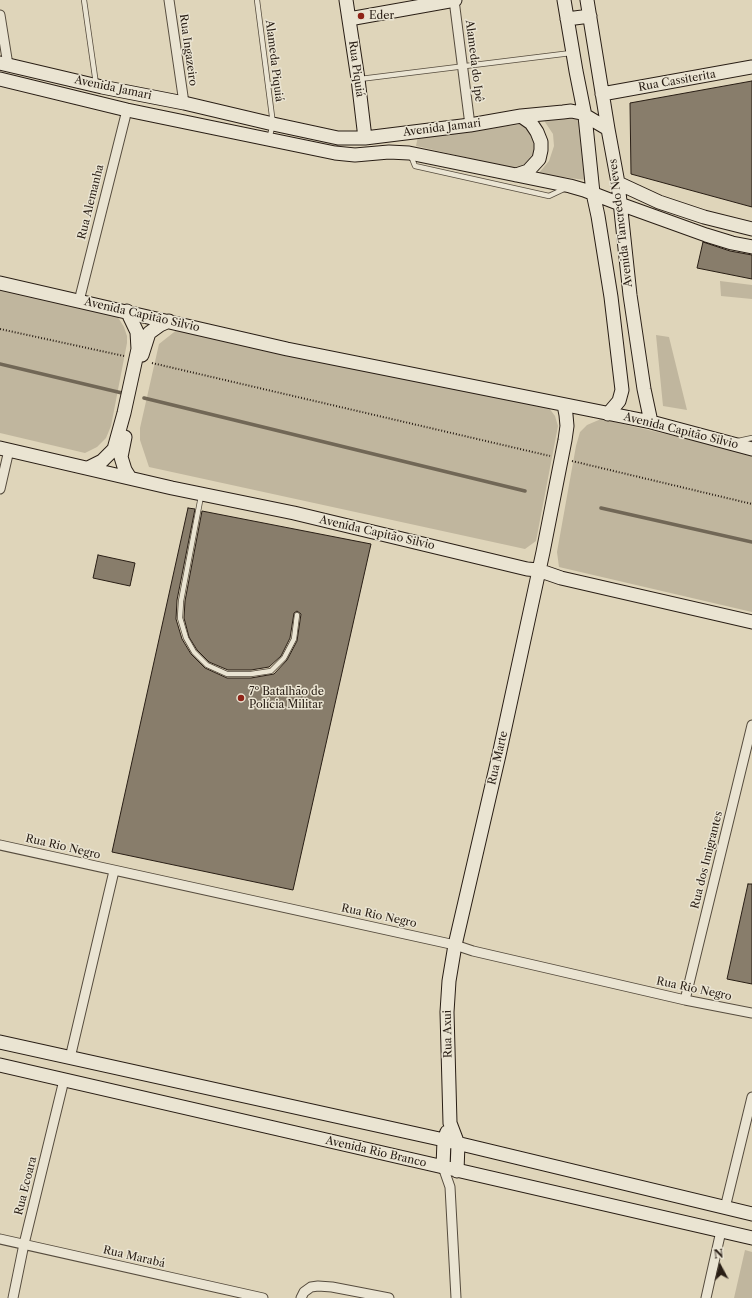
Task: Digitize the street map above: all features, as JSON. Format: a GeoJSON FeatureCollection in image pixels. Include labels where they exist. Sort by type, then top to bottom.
{"type":"FeatureCollection","features":[{"type":"Feature","properties":{"kind":"main road","name":"Rua Piquiá"},"geometry":{"type":"LineString","coordinates":[[346,0],[365,138]]}},
{"type":"Feature","properties":{"kind":"main road"},"geometry":{"type":"LineString","coordinates":[[349,19],[454,0]]}},
{"type":"Feature","properties":{"kind":"main road"},"geometry":{"type":"LineString","coordinates":[[566,10],[589,7]]}},
{"type":"Feature","properties":{"kind":"main road","name":"Avenida Tancredo Neves"},"geometry":{"type":"LineString","coordinates":[[589,7],[602,94],[618,183],[630,295],[644,389],[651,422]]}},
{"type":"Feature","properties":{"kind":"main road","name":"Avenida Tancredo Neves"},"geometry":{"type":"LineString","coordinates":[[566,10],[585,116],[592,193],[598,216],[611,297],[622,390],[619,401],[608,414]]}},
{"type":"Feature","properties":{"kind":"main road","name":"Avenida Jamari"},"geometry":{"type":"LineString","coordinates":[[4,64],[338,138],[365,138],[470,125],[522,116],[571,111],[581,113],[608,129]]}},
{"type":"Feature","properties":{"kind":"main road","name":"Rua Cassiterita"},"geometry":{"type":"LineString","coordinates":[[602,94],[752,67]]}},
{"type":"Feature","properties":{"kind":"main road","name":"Avenida Jamari"},"geometry":{"type":"LineString","coordinates":[[0,79],[127,110],[335,153],[355,155],[389,152],[409,153],[570,186],[728,242],[752,247]]}},
{"type":"Feature","properties":{"kind":"main road"},"geometry":{"type":"LineString","coordinates":[[98,103],[99,86]]}},
{"type":"Feature","properties":{"kind":"main road"},"geometry":{"type":"LineString","coordinates":[[516,175],[528,171],[539,159],[541,150],[541,142],[537,132],[531,123],[522,116]]}},
{"type":"Feature","properties":{"kind":"main road"},"geometry":{"type":"LineString","coordinates":[[618,183],[659,202],[704,218],[752,229]]}},
{"type":"Feature","properties":{"kind":"main road"},"geometry":{"type":"LineString","coordinates":[[728,242],[732,225]]}},
{"type":"Feature","properties":{"kind":"main road","name":"Avenida Capitão Silvio"},"geometry":{"type":"LineString","coordinates":[[0,283],[128,311],[288,349],[651,422],[752,449]]}},
{"type":"Feature","properties":{"kind":"main road"},"geometry":{"type":"LineString","coordinates":[[611,297],[630,295]]}},
{"type":"Feature","properties":{"kind":"main road"},"geometry":{"type":"LineString","coordinates":[[128,311],[137,332],[138,349],[138,359],[121,457],[125,470],[130,478]]}},
{"type":"Feature","properties":{"kind":"main road"},"geometry":{"type":"LineString","coordinates":[[88,468],[102,461],[114,449],[138,359],[145,342],[149,333],[160,325],[169,321]]}},
{"type":"Feature","properties":{"kind":"main road","name":"Rua Marte"},"geometry":{"type":"LineString","coordinates":[[455,945],[499,755],[561,458],[567,426],[564,405]]}},
{"type":"Feature","properties":{"kind":"main road","name":"Avenida Capitão Silvio"},"geometry":{"type":"LineString","coordinates":[[5,449],[202,494],[294,513],[519,567],[538,570],[561,578],[752,622]]}},
{"type":"Feature","properties":{"kind":"main road","name":"Rua Axui"},"geometry":{"type":"LineString","coordinates":[[455,945],[448,981],[447,1012],[450,1123],[458,1144],[457,1171]]}},
{"type":"Feature","properties":{"kind":"main road"},"geometry":{"type":"LineString","coordinates":[[0,1042],[444,1140],[752,1214]]}},
{"type":"Feature","properties":{"kind":"main road","name":"Avenida Rio Branco"},"geometry":{"type":"LineString","coordinates":[[0,1065],[752,1238]]}},
{"type":"Feature","properties":{"kind":"main road","name":"Rua Axui"},"geometry":{"type":"LineString","coordinates":[[443,1167],[444,1140],[450,1123]]}},
{"type":"Feature","properties":{"kind":"street","name":"Rua Ingazeiro"},"geometry":{"type":"LineString","coordinates":[[169,0],[184,103]]}},
{"type":"Feature","properties":{"kind":"street","name":"Alameda do Ipê"},"geometry":{"type":"LineString","coordinates":[[454,0],[470,125]]}},
{"type":"Feature","properties":{"kind":"street"},"geometry":{"type":"LineString","coordinates":[[0,15],[4,64]]}},
{"type":"Feature","properties":{"kind":"street","name":"Rua Alemanha"},"geometry":{"type":"LineString","coordinates":[[79,301],[127,110]]}},
{"type":"Feature","properties":{"kind":"street"},"geometry":{"type":"LineString","coordinates":[[0,489],[5,449]]}},
{"type":"Feature","properties":{"kind":"street","name":"Rua dos Imigrantes"},"geometry":{"type":"LineString","coordinates":[[685,1000],[752,725]]}},
{"type":"Feature","properties":{"kind":"street","name":"Rua Rio Negro"},"geometry":{"type":"LineString","coordinates":[[0,845],[455,945],[473,951],[752,1014]]}},
{"type":"Feature","properties":{"kind":"street"},"geometry":{"type":"LineString","coordinates":[[70,1058],[114,871]]}},
{"type":"Feature","properties":{"kind":"street","name":"Rua Ecoara"},"geometry":{"type":"LineString","coordinates":[[13,1298],[24,1244],[64,1080]]}},
{"type":"Feature","properties":{"kind":"street"},"geometry":{"type":"LineString","coordinates":[[725,1208],[752,1097]]}},
{"type":"Feature","properties":{"kind":"street","name":"Rua Axui"},"geometry":{"type":"LineString","coordinates":[[443,1167],[450,1187],[456,1298]]}},
{"type":"Feature","properties":{"kind":"street","name":"Rua Axui"},"geometry":{"type":"LineString","coordinates":[[450,1187],[457,1171]]}},
{"type":"Feature","properties":{"kind":"street"},"geometry":{"type":"LineString","coordinates":[[706,1298],[721,1231]]}},
{"type":"Feature","properties":{"kind":"street","name":"Rua Marabá"},"geometry":{"type":"LineString","coordinates":[[0,1239],[263,1298]]}},
{"type":"Feature","properties":{"kind":"street"},"geometry":{"type":"LineString","coordinates":[[301,1298],[304,1292],[311,1287],[332,1286],[389,1298]]}},
{"type":"Feature","properties":{"kind":"lane"},"geometry":{"type":"LineString","coordinates":[[84,0],[99,86]]}},
{"type":"Feature","properties":{"kind":"lane","name":"Alameda Piquiá"},"geometry":{"type":"LineString","coordinates":[[257,0],[273,124]]}},
{"type":"Feature","properties":{"kind":"lane"},"geometry":{"type":"LineString","coordinates":[[358,79],[573,53]]}},
{"type":"Feature","properties":{"kind":"lane"},"geometry":{"type":"LineString","coordinates":[[269,139],[273,124]]}},
{"type":"Feature","properties":{"kind":"lane","name":"Avenida Jamari"},"geometry":{"type":"LineString","coordinates":[[409,153],[415,166],[549,196],[570,186]]}},
{"type":"Feature","properties":{"kind":"lane"},"geometry":{"type":"LineString","coordinates":[[728,443],[752,438]]}},
{"type":"Feature","properties":{"kind":"lane"},"geometry":{"type":"LineString","coordinates":[[202,494],[181,601],[180,618],[186,638],[194,652],[207,665],[227,674],[251,674],[271,670],[284,658],[294,639],[297,615]]}},
{"type":"Feature","properties":{"kind":"path"},"geometry":{"type":"LineString","coordinates":[[0,329],[138,359],[752,504]]}},
{"type":"Feature","properties":{"kind":"shaded area"},"geometry":{"type":"Polygon","coordinates":[[[582,112],[594,181],[538,174],[549,161],[554,146],[553,134],[543,119],[582,112]]]}},
{"type":"Feature","properties":{"kind":"shaded area"},"geometry":{"type":"Polygon","coordinates":[[[525,124],[539,148],[534,159],[517,169],[416,146],[418,136],[525,124]]]}},
{"type":"Feature","properties":{"kind":"shaded area"},"geometry":{"type":"Polygon","coordinates":[[[720,281],[752,285],[752,299],[721,296],[720,281]]]}},
{"type":"Feature","properties":{"kind":"shaded area"},"geometry":{"type":"Polygon","coordinates":[[[0,288],[116,314],[124,327],[127,336],[127,343],[111,426],[106,438],[97,447],[85,453],[0,433],[0,288]]]}},
{"type":"Feature","properties":{"kind":"shaded area"},"geometry":{"type":"Polygon","coordinates":[[[178,329],[549,408],[555,416],[558,426],[536,541],[525,549],[149,467],[140,440],[140,428],[159,344],[178,329]]]}},
{"type":"Feature","properties":{"kind":"shaded area"},"geometry":{"type":"Polygon","coordinates":[[[656,335],[669,337],[687,410],[663,406],[656,335]]]}},
{"type":"Feature","properties":{"kind":"shaded area"},"geometry":{"type":"Polygon","coordinates":[[[601,419],[752,454],[752,612],[559,567],[557,552],[576,446],[580,432],[587,425],[601,419]]]}},
{"type":"Feature","properties":{"kind":"shaded area"},"geometry":{"type":"Polygon","coordinates":[[[745,1250],[752,1252],[752,1298],[734,1298],[745,1250]]]}},
{"type":"Feature","properties":{"kind":"building"},"geometry":{"type":"Polygon","coordinates":[[[752,81],[752,207],[631,174],[630,103],[752,81]]]}},
{"type":"Feature","properties":{"kind":"building"},"geometry":{"type":"Polygon","coordinates":[[[703,242],[730,251],[752,255],[752,279],[697,268],[703,242]]]}},
{"type":"Feature","properties":{"kind":"building","name":"7º Batalhão de Polícia Militar"},"geometry":{"type":"Polygon","coordinates":[[[188,508],[195,509],[177,600],[176,619],[182,639],[191,654],[205,668],[227,678],[251,678],[274,674],[287,660],[297,641],[301,614],[297,611],[294,613],[290,638],[281,656],[269,667],[251,670],[228,670],[209,662],[197,650],[189,637],[184,618],[185,601],[202,511],[371,544],[293,890],[112,852],[188,508]]]}},
{"type":"Feature","properties":{"kind":"building"},"geometry":{"type":"Polygon","coordinates":[[[98,555],[135,563],[130,586],[93,578],[98,555]]]}},
{"type":"Feature","properties":{"kind":"building"},"geometry":{"type":"Polygon","coordinates":[[[748,884],[752,884],[752,984],[727,979],[748,884]]]}},
{"type":"Feature","properties":{"kind":"waterway"},"geometry":{"type":"LineString","coordinates":[[0,364],[122,393]]}},
{"type":"Feature","properties":{"kind":"waterway"},"geometry":{"type":"LineString","coordinates":[[144,398],[525,491]]}},
{"type":"Feature","properties":{"kind":"waterway"},"geometry":{"type":"LineString","coordinates":[[601,508],[752,542]]}},
{"type":"Feature","properties":{"kind":"place","name":"Eder"},"geometry":{"type":"Point","coordinates":[361,16]}},
{"type":"Feature","properties":{"kind":"place","name":"7º Batalhão de Polícia Militar"},"geometry":{"type":"Point","coordinates":[241,698]}}]}
